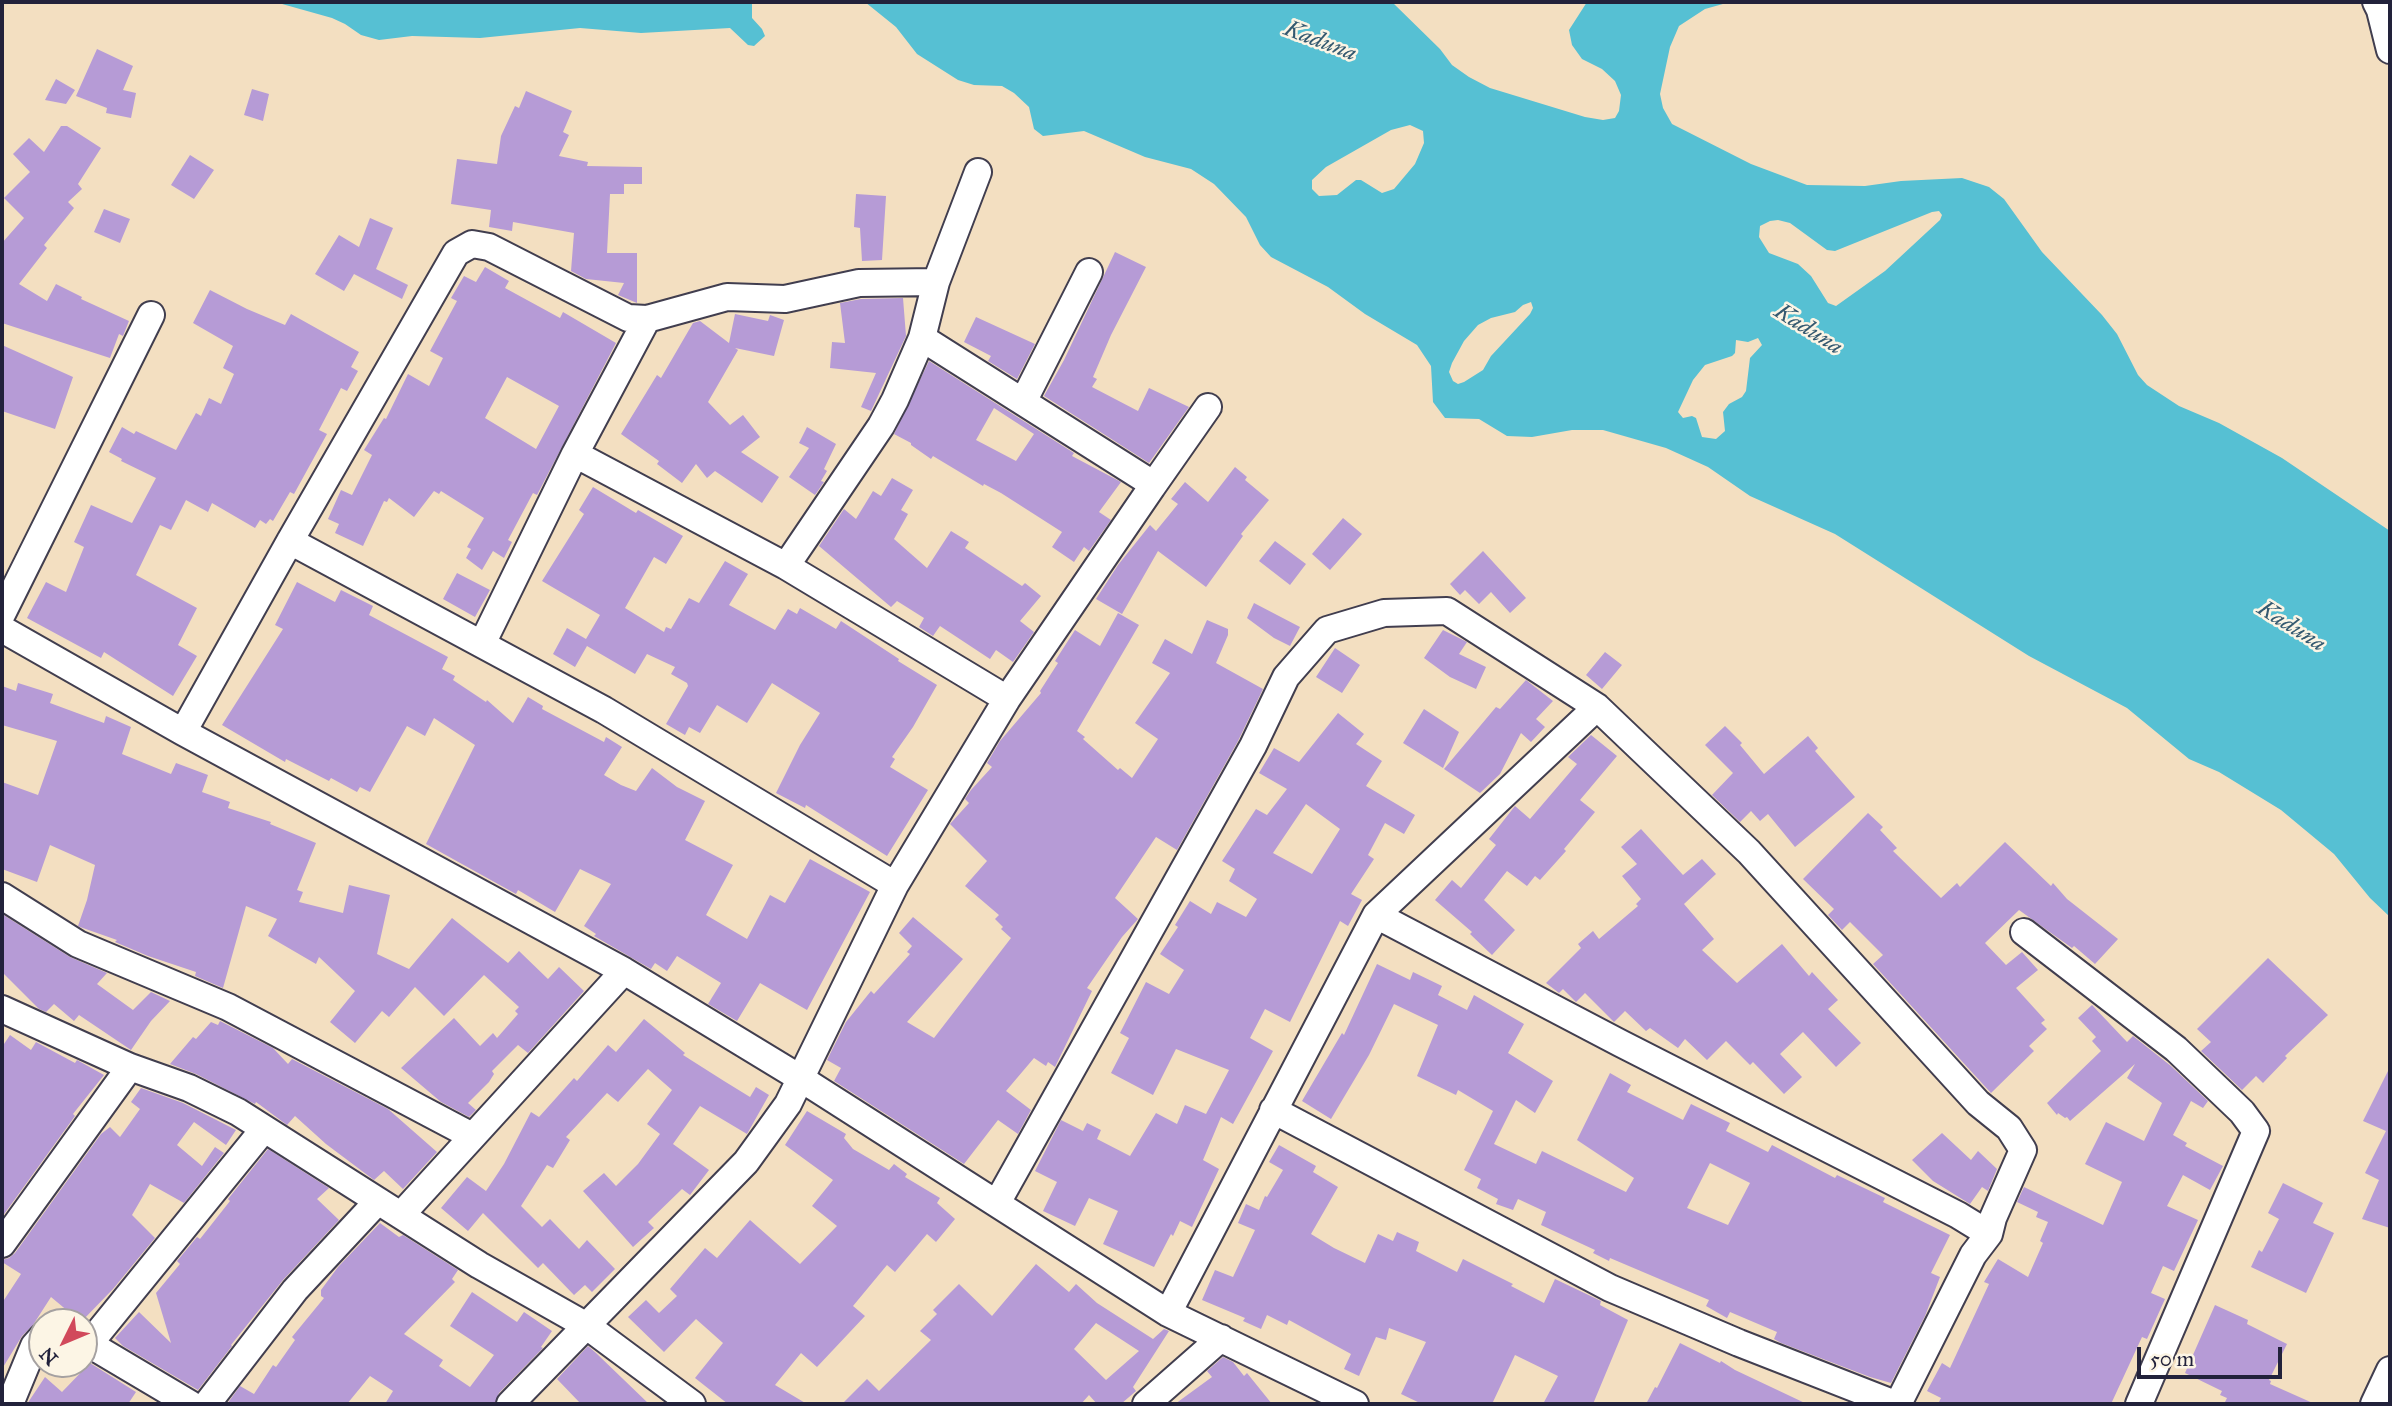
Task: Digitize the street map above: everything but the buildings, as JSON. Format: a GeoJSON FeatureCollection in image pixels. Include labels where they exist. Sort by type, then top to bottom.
{"type":"FeatureCollection","features":[{"type":"Feature","properties":{"kind":"street"},"geometry":{"type":"LineString","coordinates":[[2376,2],[2390,50]]}},
{"type":"Feature","properties":{"kind":"street"},"geometry":{"type":"LineString","coordinates":[[786,566],[881,426],[895,400],[922,338],[936,282],[978,172]]}},
{"type":"Feature","properties":{"kind":"street"},"geometry":{"type":"LineString","coordinates":[[183,732],[456,253],[472,244],[489,247],[628,318],[647,319],[727,297],[785,299],[859,283],[936,282]]}},
{"type":"Feature","properties":{"kind":"street"},"geometry":{"type":"LineString","coordinates":[[1023,402],[1089,272]]}},
{"type":"Feature","properties":{"kind":"street"},"geometry":{"type":"LineString","coordinates":[[2,614],[151,315]]}},
{"type":"Feature","properties":{"kind":"street"},"geometry":{"type":"LineString","coordinates":[[482,644],[575,454],[647,319]]}},
{"type":"Feature","properties":{"kind":"street"},"geometry":{"type":"LineString","coordinates":[[922,338],[1148,481],[1152,487]]}},
{"type":"Feature","properties":{"kind":"street"},"geometry":{"type":"LineString","coordinates":[[510,1404],[746,1162],[788,1104],[895,885],[1007,699],[1208,407]]}},
{"type":"Feature","properties":{"kind":"street"},"geometry":{"type":"LineString","coordinates":[[575,454],[786,566],[1007,699]]}},
{"type":"Feature","properties":{"kind":"street"},"geometry":{"type":"LineString","coordinates":[[290,541],[604,710],[895,885]]}},
{"type":"Feature","properties":{"kind":"street"},"geometry":{"type":"LineString","coordinates":[[998,1203],[1253,746],[1286,677],[1327,630],[1384,613],[1447,611],[1597,706],[1749,852],[1978,1103],[2009,1128],[2023,1150],[1993,1218],[1989,1234],[1973,1255],[1896,1404],[1739,1343],[1610,1288],[1273,1110]]}},
{"type":"Feature","properties":{"kind":"street"},"geometry":{"type":"LineString","coordinates":[[2,629],[183,732],[624,971],[800,1078],[1168,1313],[1355,1404]]}},
{"type":"Feature","properties":{"kind":"street"},"geometry":{"type":"LineString","coordinates":[[1168,1313],[1376,915],[1597,706]]}},
{"type":"Feature","properties":{"kind":"street"},"geometry":{"type":"LineString","coordinates":[[2,896],[78,944],[228,1007],[472,1136]]}},
{"type":"Feature","properties":{"kind":"street"},"geometry":{"type":"LineString","coordinates":[[1376,915],[1958,1215],[1989,1234]]}},
{"type":"Feature","properties":{"kind":"street"},"geometry":{"type":"LineString","coordinates":[[2024,932],[2176,1049],[2242,1112],[2256,1131],[2139,1404]]}},
{"type":"Feature","properties":{"kind":"street"},"geometry":{"type":"LineString","coordinates":[[401,1215],[624,971]]}},
{"type":"Feature","properties":{"kind":"street"},"geometry":{"type":"LineString","coordinates":[[5,1017],[189,1088],[237,1112],[479,1265],[587,1325],[692,1404]]}},
{"type":"Feature","properties":{"kind":"street"},"geometry":{"type":"LineString","coordinates":[[2,1244],[130,1067]]}},
{"type":"Feature","properties":{"kind":"street"},"geometry":{"type":"LineString","coordinates":[[98,1330],[264,1129]]}},
{"type":"Feature","properties":{"kind":"street"},"geometry":{"type":"LineString","coordinates":[[207,1404],[295,1290],[378,1201]]}},
{"type":"Feature","properties":{"kind":"street"},"geometry":{"type":"LineString","coordinates":[[1146,1404],[1221,1338]]}},
{"type":"Feature","properties":{"kind":"street"},"geometry":{"type":"LineString","coordinates":[[98,1350],[190,1404]]}},
{"type":"Feature","properties":{"kind":"street"},"geometry":{"type":"LineString","coordinates":[[10,1404],[28,1360]]}},
{"type":"Feature","properties":{"kind":"street"},"geometry":{"type":"LineString","coordinates":[[2374,1404],[2390,1370]]}},
{"type":"Feature","properties":{"kind":"water"},"geometry":{"type":"Polygon","coordinates":[[[275,2],[752,2],[752,18],[765,36],[754,46],[748,45],[730,28],[641,33],[580,28],[480,38],[412,36],[379,40],[361,35],[332,18],[275,2]]]}},
{"type":"Feature","properties":{"kind":"water","name":"Kaduna"},"geometry":{"type":"Polygon","coordinates":[[[865,2],[1392,2],[1440,49],[1452,65],[1469,77],[1490,88],[1603,120],[1615,118],[1619,111],[1621,95],[1615,81],[1602,69],[1582,59],[1572,45],[1569,30],[1587,2],[1730,2],[1705,9],[1679,26],[1670,47],[1660,94],[1663,108],[1672,124],[1751,164],[1807,185],[1865,186],[1962,178],[1989,187],[2004,199],[2042,252],[2102,315],[2117,334],[2138,375],[2147,385],[2179,406],[2219,423],[2282,458],[2390,531],[2390,917],[2370,898],[2334,854],[2281,810],[2219,772],[2189,759],[2127,708],[2029,656],[1835,534],[1750,496],[1708,467],[1666,448],[1603,430],[1572,430],[1532,437],[1507,436],[1479,419],[1445,418],[1433,402],[1431,366],[1417,345],[1365,314],[1328,287],[1271,257],[1260,245],[1246,217],[1214,184],[1191,169],[1145,157],[1084,131],[1043,136],[1034,129],[1029,107],[1014,93],[1002,86],[974,85],[958,80],[917,54],[896,27],[865,2]],[[1410,125],[1391,130],[1326,167],[1312,180],[1312,189],[1319,196],[1337,195],[1356,180],[1361,180],[1382,193],[1394,189],[1415,164],[1424,143],[1423,131],[1410,125]],[[1939,211],[1835,251],[1827,250],[1790,223],[1778,220],[1760,226],[1759,237],[1769,253],[1798,264],[1811,276],[1828,303],[1836,306],[1885,271],[1940,220],[1942,215],[1939,211]],[[1531,302],[1515,312],[1491,318],[1478,325],[1464,341],[1452,363],[1449,372],[1453,381],[1458,384],[1464,382],[1483,370],[1491,356],[1530,314],[1533,308],[1531,302]],[[1758,338],[1748,342],[1736,340],[1735,353],[1732,356],[1705,365],[1693,380],[1678,412],[1683,418],[1696,418],[1702,437],[1716,439],[1725,431],[1723,412],[1746,391],[1750,358],[1762,345],[1758,338]]]}}]}
